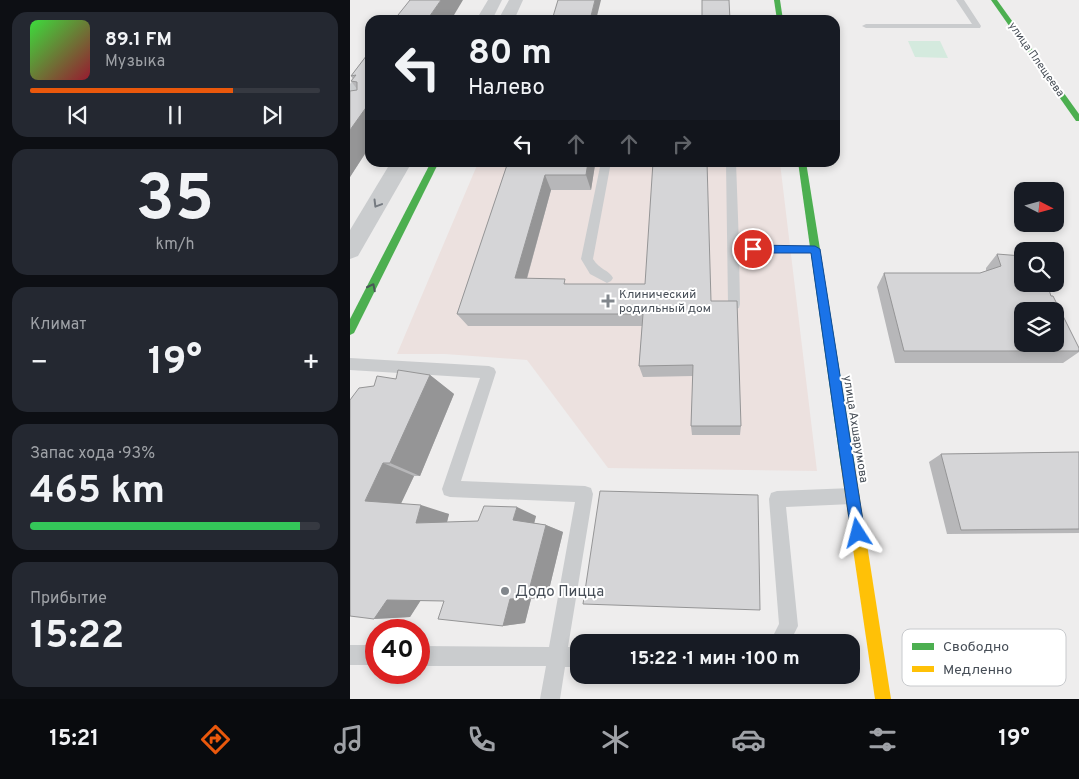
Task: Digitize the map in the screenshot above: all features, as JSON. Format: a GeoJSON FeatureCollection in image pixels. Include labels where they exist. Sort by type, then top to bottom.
{"type":"FeatureCollection","features":[{"type":"Feature","properties":{"kind":"street"},"geometry":{"type":"LineString","coordinates":[[487,15],[495,0]]}},
{"type":"Feature","properties":{"kind":"street"},"geometry":{"type":"LineString","coordinates":[[508,15],[516,0]]}},
{"type":"Feature","properties":{"kind":"street"},"geometry":{"type":"LineString","coordinates":[[777,0],[779,15]]}},
{"type":"Feature","properties":{"kind":"street","name":"улица Плещеева"},"geometry":{"type":"LineString","coordinates":[[994,0],[1079,119]]}},
{"type":"Feature","properties":{"kind":"street"},"geometry":{"type":"LineString","coordinates":[[350,96],[365,76]]}},
{"type":"Feature","properties":{"kind":"street"},"geometry":{"type":"LineString","coordinates":[[350,250],[399,167]]}},
{"type":"Feature","properties":{"kind":"street"},"geometry":{"type":"LineString","coordinates":[[350,330],[432,167]]}},
{"type":"Feature","properties":{"kind":"street","name":"улица Ахшарумова"},"geometry":{"type":"LineString","coordinates":[[803,167],[883,699]]}},
{"type":"Feature","properties":{"kind":"lane"},"geometry":{"type":"LineString","coordinates":[[866,26],[977,26],[960,0]]}},
{"type":"Feature","properties":{"kind":"lane"},"geometry":{"type":"LineString","coordinates":[[605,167],[587,259],[594,271],[607,278]]}},
{"type":"Feature","properties":{"kind":"lane"},"geometry":{"type":"LineString","coordinates":[[731,167],[734,304]]}},
{"type":"Feature","properties":{"kind":"lane"},"geometry":{"type":"LineString","coordinates":[[734,249],[815,249]]}},
{"type":"Feature","properties":{"kind":"lane"},"geometry":{"type":"LineString","coordinates":[[350,364],[489,372],[450,489],[585,494],[550,699]]}},
{"type":"Feature","properties":{"kind":"lane"},"geometry":{"type":"LineString","coordinates":[[784,634],[789,626],[777,499],[852,496]]}},
{"type":"Feature","properties":{"kind":"lane"},"geometry":{"type":"LineString","coordinates":[[350,655],[365,655]]}},
{"type":"Feature","properties":{"kind":"lane"},"geometry":{"type":"LineString","coordinates":[[430,656],[570,657]]}},
{"type":"Feature","properties":{"kind":"shaded area","name":"Клинический родильный дом"},"geometry":{"type":"Polygon","coordinates":[[[476,167],[780,167],[817,471],[608,468],[527,360],[445,354],[397,354],[476,167]]]}},
{"type":"Feature","properties":{"kind":"green space"},"geometry":{"type":"Polygon","coordinates":[[[908,41],[940,41],[948,58],[915,57],[908,41]]]}},
{"type":"Feature","properties":{"kind":"building"},"geometry":{"type":"Polygon","coordinates":[[[410,0],[441,0],[430,15],[398,15],[410,0]]]}},
{"type":"Feature","properties":{"kind":"building"},"geometry":{"type":"Polygon","coordinates":[[[558,0],[595,0],[591,15],[554,15],[558,0]]]}},
{"type":"Feature","properties":{"kind":"building"},"geometry":{"type":"Polygon","coordinates":[[[702,0],[729,0],[730,15],[702,15],[702,0]]]}},
{"type":"Feature","properties":{"kind":"building"},"geometry":{"type":"Polygon","coordinates":[[[365,58],[365,109],[350,130],[350,91],[357,90],[357,82],[351,81],[356,75],[351,76],[365,58]]]}},
{"type":"Feature","properties":{"kind":"building"},"geometry":{"type":"Polygon","coordinates":[[[506,167],[587,167],[586,175],[545,175],[515,278],[565,279],[564,284],[645,284],[653,167],[707,167],[711,301],[737,301],[741,426],[691,426],[693,365],[639,366],[643,314],[457,314],[506,167]]]}},
{"type":"Feature","properties":{"kind":"building"},"geometry":{"type":"Polygon","coordinates":[[[997,254],[1014,255],[1014,292],[1050,292],[1056,302],[1014,302],[1014,351],[904,351],[884,273],[980,273],[1001,266],[997,254]]]}},
{"type":"Feature","properties":{"kind":"building"},"geometry":{"type":"Polygon","coordinates":[[[1064,318],[1079,348],[1079,351],[1064,351],[1064,318]]]}},
{"type":"Feature","properties":{"kind":"building"},"geometry":{"type":"Polygon","coordinates":[[[398,370],[430,375],[390,463],[383,463],[365,501],[421,505],[416,523],[478,521],[484,506],[517,507],[513,520],[546,525],[527,598],[510,599],[503,626],[438,619],[444,601],[387,600],[374,619],[350,616],[350,400],[359,388],[374,386],[377,376],[396,379],[398,370]]]}},
{"type":"Feature","properties":{"kind":"building"},"geometry":{"type":"Polygon","coordinates":[[[1079,452],[1079,529],[961,530],[941,454],[1079,452]]]}},
{"type":"Feature","properties":{"kind":"building"},"geometry":{"type":"Polygon","coordinates":[[[600,491],[758,495],[760,610],[583,604],[600,491]]]}},
{"type":"Feature","properties":{"kind":"traffic: fast"},"geometry":{"type":"LineString","coordinates":[[777,0],[779,15]]}},
{"type":"Feature","properties":{"kind":"traffic: fast"},"geometry":{"type":"LineString","coordinates":[[994,0],[1079,119]]}},
{"type":"Feature","properties":{"kind":"traffic: fast"},"geometry":{"type":"LineString","coordinates":[[350,330],[432,167]]}},
{"type":"Feature","properties":{"kind":"traffic: fast"},"geometry":{"type":"LineString","coordinates":[[803,167],[848,467]]}},
{"type":"Feature","properties":{"kind":"traffic: slow"},"geometry":{"type":"LineString","coordinates":[[848,467],[883,699]]}},
{"type":"Feature","properties":{"kind":"place","name":"Клинический родильный дом"},"geometry":{"type":"Point","coordinates":[608,301]}},
{"type":"Feature","properties":{"kind":"place","name":"Додо Пицца"},"geometry":{"type":"Point","coordinates":[505,591]}},
{"type":"Feature","properties":{"kind":"route"},"geometry":{"type":"LineString","coordinates":[[753,249],[815,249],[858,533]]}}]}
